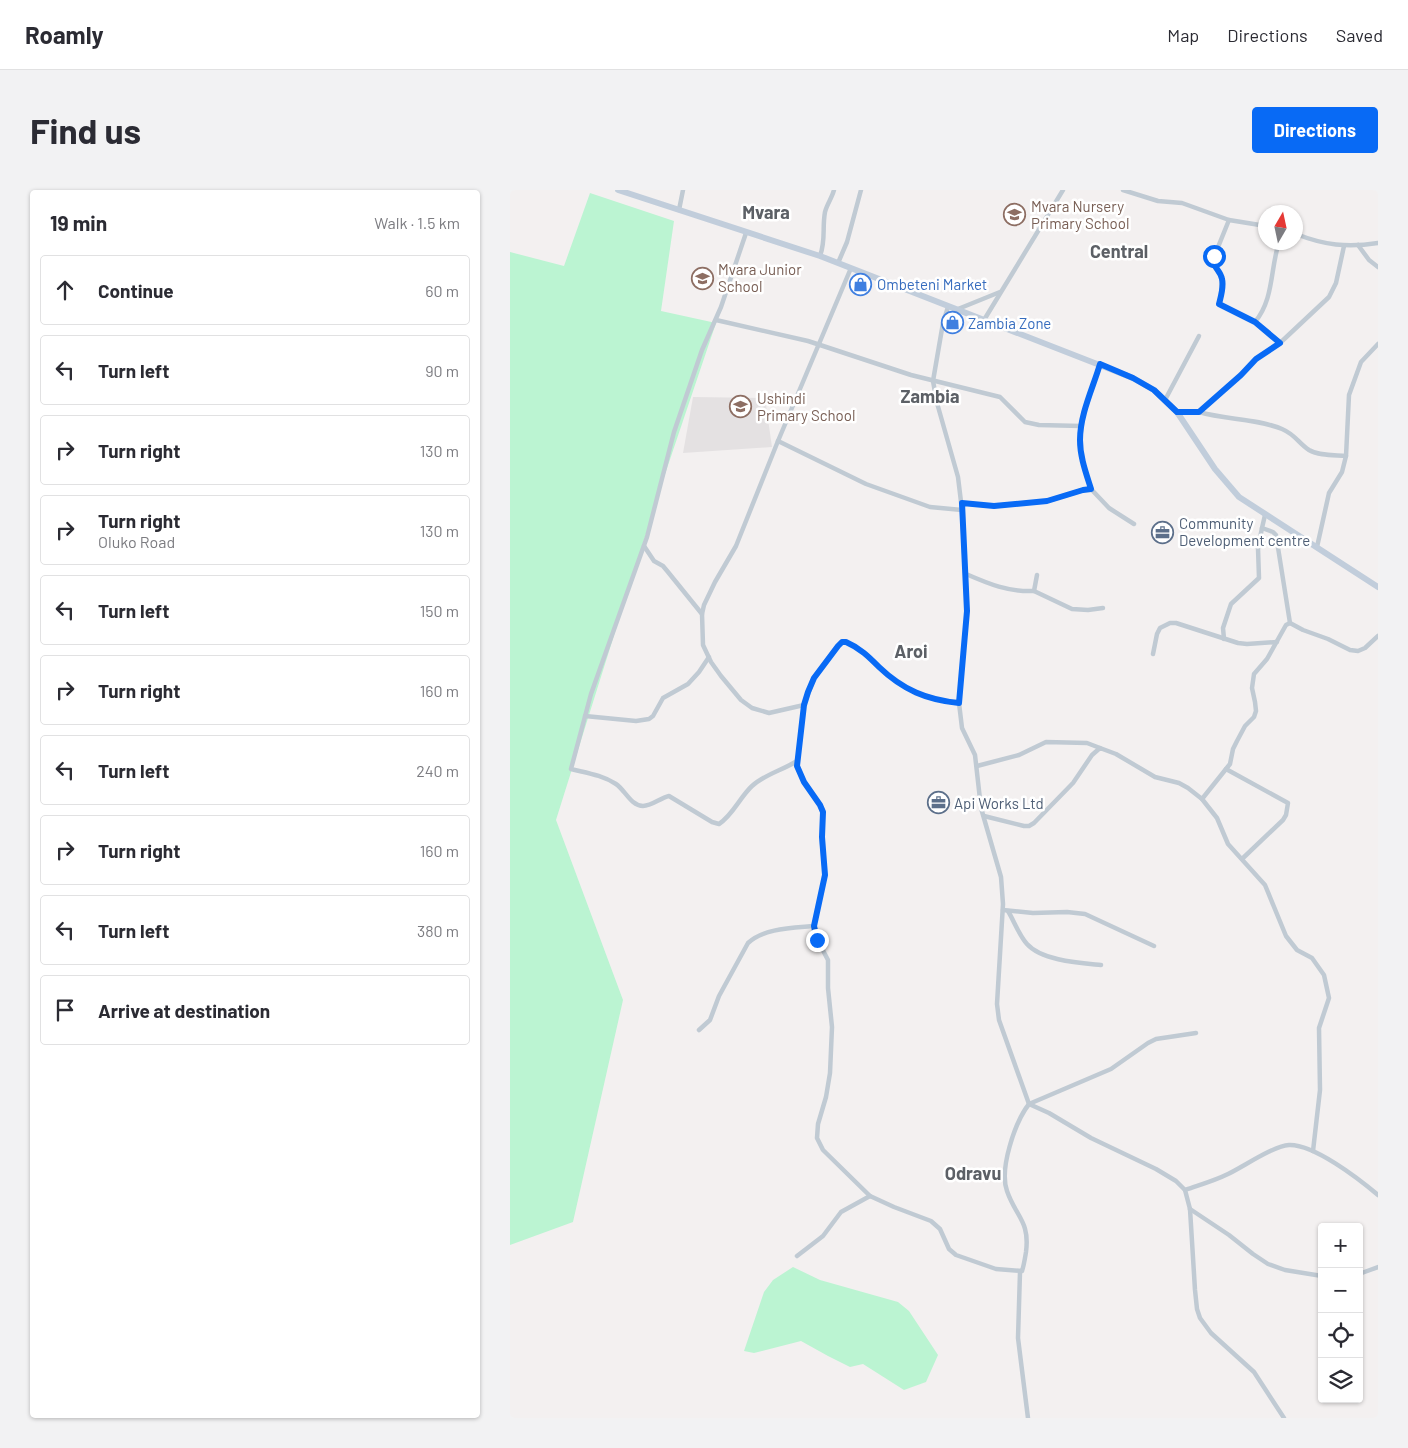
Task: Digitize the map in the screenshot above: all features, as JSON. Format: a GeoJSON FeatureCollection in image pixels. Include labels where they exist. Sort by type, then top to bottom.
{"type":"FeatureCollection","features":[{"type":"Feature","properties":{"kind":"main road"},"geometry":{"type":"LineString","coordinates":[[618,190],[820,256],[1133,378],[1154,390],[1177,412],[1198,446],[1230,488],[1251,506],[1317,546],[1378,587]]}},
{"type":"Feature","properties":{"kind":"street"},"geometry":{"type":"LineString","coordinates":[[679,210],[683,190]]}},
{"type":"Feature","properties":{"kind":"street"},"geometry":{"type":"LineString","coordinates":[[820,256],[825,240],[824,219],[834,190]]}},
{"type":"Feature","properties":{"kind":"street"},"geometry":{"type":"LineString","coordinates":[[838,263],[847,242],[861,190]]}},
{"type":"Feature","properties":{"kind":"street"},"geometry":{"type":"LineString","coordinates":[[984,320],[1063,190]]}},
{"type":"Feature","properties":{"kind":"street"},"geometry":{"type":"LineString","coordinates":[[1123,190],[1152,200],[1182,203],[1229,220],[1258,225]]}},
{"type":"Feature","properties":{"kind":"street"},"geometry":{"type":"LineString","coordinates":[[1229,220],[1212,262],[1222,277],[1222,295],[1219,304],[1255,322],[1280,343]]}},
{"type":"Feature","properties":{"kind":"street"},"geometry":{"type":"LineString","coordinates":[[746,233],[716,320],[702,350],[674,432],[644,546],[632,576],[585,716],[571,770],[590,773],[606,779],[620,788],[632,801],[640,806],[649,806],[666,797],[672,797],[715,824],[722,822],[746,792],[759,781],[797,761]]}},
{"type":"Feature","properties":{"kind":"street"},"geometry":{"type":"LineString","coordinates":[[1303,237],[1323,244],[1344,246],[1378,243]]}},
{"type":"Feature","properties":{"kind":"street"},"geometry":{"type":"LineString","coordinates":[[1358,245],[1378,266]]}},
{"type":"Feature","properties":{"kind":"street"},"geometry":{"type":"LineString","coordinates":[[1199,412],[1241,375],[1256,359],[1280,343],[1329,297],[1336,283],[1344,246]]}},
{"type":"Feature","properties":{"kind":"street"},"geometry":{"type":"LineString","coordinates":[[1255,322],[1266,307],[1276,250]]}},
{"type":"Feature","properties":{"kind":"street"},"geometry":{"type":"LineString","coordinates":[[804,705],[769,714],[752,708],[730,688],[708,657],[703,644],[702,614],[704,605],[715,582],[736,546],[851,268]]}},
{"type":"Feature","properties":{"kind":"street"},"geometry":{"type":"LineString","coordinates":[[957,310],[1001,291]]}},
{"type":"Feature","properties":{"kind":"street"},"geometry":{"type":"LineString","coordinates":[[948,307],[941,331],[933,381],[937,403],[958,477],[962,503],[967,611],[959,703],[962,728],[970,742],[977,766],[979,795],[1001,877],[1005,910],[999,958],[998,1013],[1001,1028],[1029,1104],[1049,1113],[1091,1138],[1156,1169],[1176,1182],[1184,1190],[1190,1209],[1195,1290],[1200,1318],[1211,1333],[1254,1372],[1284,1418]]}},
{"type":"Feature","properties":{"kind":"street"},"geometry":{"type":"LineString","coordinates":[[716,320],[818,344],[933,381],[1000,397],[1025,422],[1039,425],[1081,426]]}},
{"type":"Feature","properties":{"kind":"street"},"geometry":{"type":"LineString","coordinates":[[1165,400],[1199,336]]}},
{"type":"Feature","properties":{"kind":"street"},"geometry":{"type":"LineString","coordinates":[[1317,546],[1329,493],[1342,472],[1346,456],[1349,395],[1361,362],[1378,344]]}},
{"type":"Feature","properties":{"kind":"street"},"geometry":{"type":"LineString","coordinates":[[1100,364],[1081,426],[1082,458],[1091,489],[1109,508],[1134,524]]}},
{"type":"Feature","properties":{"kind":"street"},"geometry":{"type":"LineString","coordinates":[[1177,412],[1199,412],[1270,425],[1293,434],[1310,450],[1324,455],[1346,456]]}},
{"type":"Feature","properties":{"kind":"street"},"geometry":{"type":"LineString","coordinates":[[778,441],[866,484],[930,507],[962,510]]}},
{"type":"Feature","properties":{"kind":"street"},"geometry":{"type":"LineString","coordinates":[[962,503],[994,506],[1047,501],[1091,489]]}},
{"type":"Feature","properties":{"kind":"street"},"geometry":{"type":"LineString","coordinates":[[1224,639],[1223,628],[1231,604],[1259,578],[1258,548],[1265,515]]}},
{"type":"Feature","properties":{"kind":"street"},"geometry":{"type":"LineString","coordinates":[[1262,528],[1276,535],[1290,623]]}},
{"type":"Feature","properties":{"kind":"street"},"geometry":{"type":"LineString","coordinates":[[644,546],[654,561],[663,566],[702,614]]}},
{"type":"Feature","properties":{"kind":"street"},"geometry":{"type":"LineString","coordinates":[[966,574],[998,588],[1011,591],[1034,591],[1072,609],[1088,610],[1102,608]]}},
{"type":"Feature","properties":{"kind":"street"},"geometry":{"type":"LineString","coordinates":[[1034,591],[1037,575]]}},
{"type":"Feature","properties":{"kind":"street"},"geometry":{"type":"LineString","coordinates":[[1153,654],[1160,628],[1170,623],[1247,644],[1278,642]]}},
{"type":"Feature","properties":{"kind":"street"},"geometry":{"type":"LineString","coordinates":[[1290,623],[1350,650],[1358,651],[1378,636]]}},
{"type":"Feature","properties":{"kind":"street"},"geometry":{"type":"LineString","coordinates":[[1202,799],[1230,764],[1237,741],[1245,726],[1254,717],[1256,711],[1252,688],[1254,674],[1267,660],[1286,625],[1290,623]]}},
{"type":"Feature","properties":{"kind":"street"},"geometry":{"type":"LineString","coordinates":[[959,703],[920,696],[891,677],[871,658],[846,642],[842,642],[814,678],[804,705],[797,761],[798,770],[823,812],[822,837],[825,875],[814,926],[817,940],[828,960],[828,988],[832,1027],[830,1073],[826,1097],[816,1132],[823,1150],[870,1196],[931,1221],[940,1229],[949,1249],[956,1255],[985,1266],[1020,1272]]}},
{"type":"Feature","properties":{"kind":"street"},"geometry":{"type":"LineString","coordinates":[[585,716],[636,721],[648,719],[653,716],[663,698],[688,684],[699,672],[708,657]]}},
{"type":"Feature","properties":{"kind":"street"},"geometry":{"type":"LineString","coordinates":[[977,766],[1019,755],[1046,742],[1088,744],[1116,754],[1155,777],[1179,783],[1202,799],[1217,818],[1228,844],[1265,884],[1286,936],[1296,950],[1312,958],[1322,970],[1326,982],[1329,998],[1319,1028],[1320,1090],[1313,1151]]}},
{"type":"Feature","properties":{"kind":"street"},"geometry":{"type":"LineString","coordinates":[[984,816],[1029,826],[1073,783],[1092,755],[1100,748]]}},
{"type":"Feature","properties":{"kind":"street"},"geometry":{"type":"LineString","coordinates":[[1226,769],[1288,803],[1283,820],[1242,859]]}},
{"type":"Feature","properties":{"kind":"street"},"geometry":{"type":"LineString","coordinates":[[1005,910],[1033,913],[1067,912],[1086,914],[1154,946]]}},
{"type":"Feature","properties":{"kind":"street"},"geometry":{"type":"LineString","coordinates":[[1005,910],[1024,940],[1032,948],[1064,960],[1101,965]]}},
{"type":"Feature","properties":{"kind":"street"},"geometry":{"type":"LineString","coordinates":[[699,1030],[710,1020],[730,973],[753,938],[788,929],[814,926]]}},
{"type":"Feature","properties":{"kind":"street"},"geometry":{"type":"LineString","coordinates":[[1028,1418],[1018,1338],[1020,1272],[1024,1267],[1027,1234],[1023,1221],[1007,1191],[1005,1177],[1016,1127],[1029,1104],[1111,1069],[1156,1039],[1196,1033]]}},
{"type":"Feature","properties":{"kind":"street"},"geometry":{"type":"LineString","coordinates":[[1184,1190],[1227,1175],[1279,1147],[1288,1145],[1298,1146],[1322,1155],[1378,1195]]}},
{"type":"Feature","properties":{"kind":"street"},"geometry":{"type":"LineString","coordinates":[[797,1256],[823,1236],[841,1212],[870,1196]]}},
{"type":"Feature","properties":{"kind":"street"},"geometry":{"type":"LineString","coordinates":[[1190,1209],[1229,1235],[1261,1260],[1285,1270],[1318,1275]]}},
{"type":"Feature","properties":{"kind":"street"},"geometry":{"type":"LineString","coordinates":[[1363,1273],[1378,1267]]}},
{"type":"Feature","properties":{"kind":"shaded area"},"geometry":{"type":"Polygon","coordinates":[[[693,397],[765,398],[772,447],[683,453],[693,397]]]}},
{"type":"Feature","properties":{"kind":"green space"},"geometry":{"type":"Polygon","coordinates":[[[590,193],[674,221],[661,311],[716,323],[660,489],[556,820],[623,1000],[573,1222],[510,1245],[510,252],[564,266],[590,193]]]}},
{"type":"Feature","properties":{"kind":"green space"},"geometry":{"type":"Polygon","coordinates":[[[793,1267],[820,1280],[898,1302],[909,1311],[938,1355],[926,1382],[904,1390],[863,1364],[850,1367],[801,1341],[754,1353],[744,1351],[764,1292],[773,1280],[793,1267]]]}},
{"type":"Feature","properties":{"kind":"place","name":"Mvara Nursery Primary School"},"geometry":{"type":"Point","coordinates":[1015,215]}},
{"type":"Feature","properties":{"kind":"place","name":"Mvara Junior School"},"geometry":{"type":"Point","coordinates":[702,278]}},
{"type":"Feature","properties":{"kind":"place","name":"Ombeteni Market"},"geometry":{"type":"Point","coordinates":[861,284]}},
{"type":"Feature","properties":{"kind":"place","name":"Zambia Zone"},"geometry":{"type":"Point","coordinates":[952,323]}},
{"type":"Feature","properties":{"kind":"place","name":"Ushindi Primary School"},"geometry":{"type":"Point","coordinates":[741,407]}},
{"type":"Feature","properties":{"kind":"place","name":"Community Development centre"},"geometry":{"type":"Point","coordinates":[1163,532]}},
{"type":"Feature","properties":{"kind":"place","name":"Api Works Ltd"},"geometry":{"type":"Point","coordinates":[938,803]}},
{"type":"Feature","properties":{"kind":"district","name":"Mvara"},"geometry":{"type":"Point","coordinates":[766,212]}},
{"type":"Feature","properties":{"kind":"district","name":"Central"},"geometry":{"type":"Point","coordinates":[1119,251]}},
{"type":"Feature","properties":{"kind":"district","name":"Zambia"},"geometry":{"type":"Point","coordinates":[930,396]}},
{"type":"Feature","properties":{"kind":"district","name":"Aroi"},"geometry":{"type":"Point","coordinates":[911,651]}},
{"type":"Feature","properties":{"kind":"district","name":"Odravu"},"geometry":{"type":"Point","coordinates":[973,1173]}},
{"type":"Feature","properties":{"kind":"route"},"geometry":{"type":"LineString","coordinates":[[817,940],[814,926],[825,875],[822,837],[823,812],[804,782],[797,766],[804,705],[814,678],[838,646],[842,642],[846,642],[863,652],[891,677],[920,696],[943,702],[959,703],[967,611],[962,503],[994,506],[1047,501],[1091,489],[1082,458],[1081,426],[1100,364],[1133,378],[1154,390],[1177,412],[1199,412],[1241,375],[1256,359],[1280,343],[1255,322],[1219,304],[1223,282],[1222,277],[1212,262],[1214,256]]}}]}
